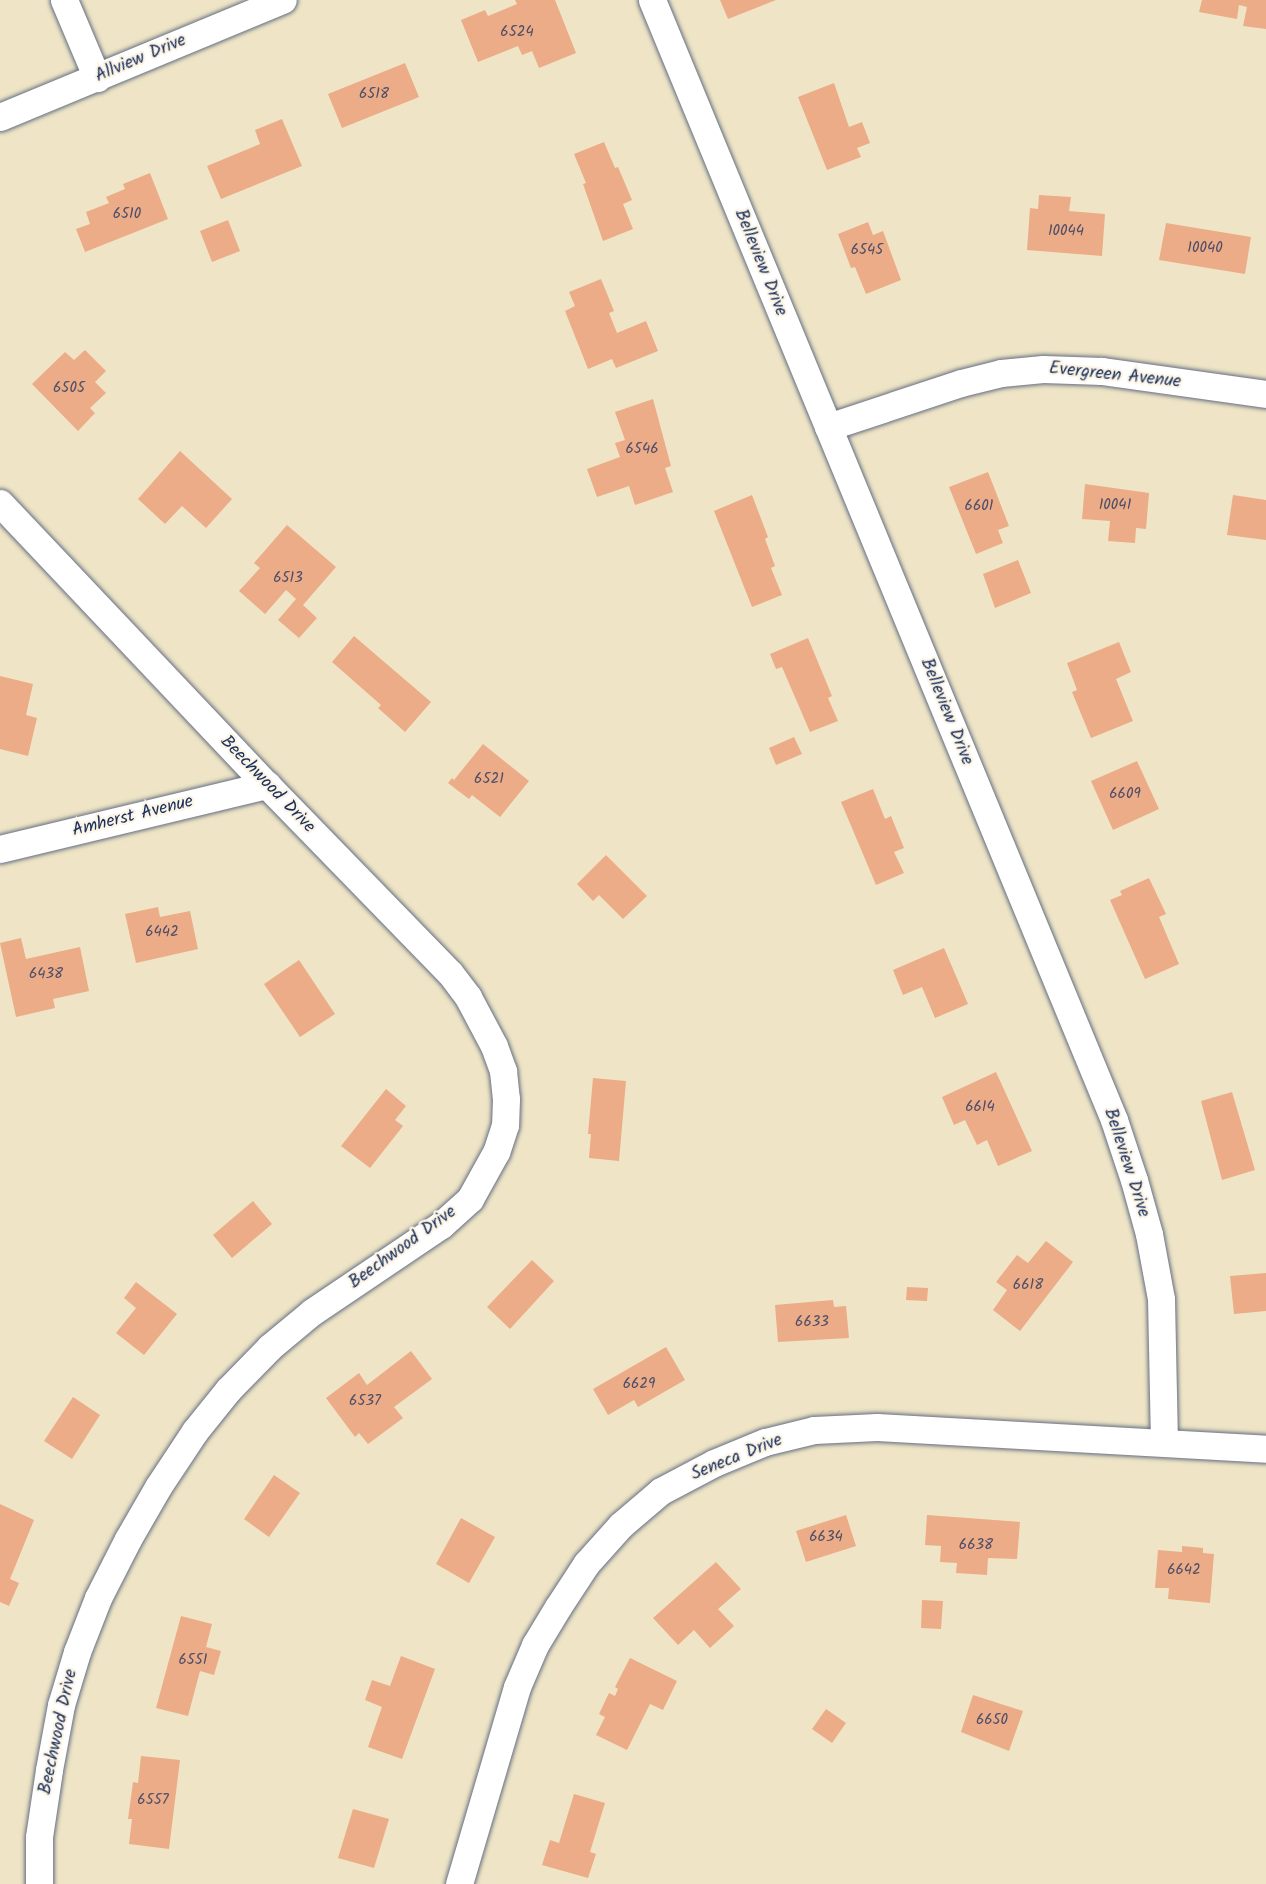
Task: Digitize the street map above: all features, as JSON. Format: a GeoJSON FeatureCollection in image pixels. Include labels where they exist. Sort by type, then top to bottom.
{"type":"FeatureCollection","features":[{"type":"Feature","properties":{"kind":"street"},"geometry":{"type":"LineString","coordinates":[[64,0],[97,78]]}},
{"type":"Feature","properties":{"kind":"street","name":"Allview Drive"},"geometry":{"type":"LineString","coordinates":[[0,117],[283,0]]}},
{"type":"Feature","properties":{"kind":"street","name":"Belleview Drive"},"geometry":{"type":"LineString","coordinates":[[652,0],[1114,1120],[1149,1233],[1161,1299],[1164,1442]]}},
{"type":"Feature","properties":{"kind":"street","name":"Evergreen Avenue"},"geometry":{"type":"LineString","coordinates":[[828,427],[961,383],[1001,373],[1043,369],[1102,371],[1266,394]]}},
{"type":"Feature","properties":{"kind":"street","name":"Beechwood Drive"},"geometry":{"type":"LineString","coordinates":[[0,503],[267,785],[450,973],[468,997],[495,1046],[503,1071],[505,1125],[496,1152],[470,1199],[441,1225],[312,1312],[270,1347],[228,1390],[201,1423],[158,1487],[98,1598],[77,1653],[62,1705],[49,1770],[39,1837],[39,1884]]}},
{"type":"Feature","properties":{"kind":"street","name":"Amherst Avenue"},"geometry":{"type":"LineString","coordinates":[[0,849],[267,785]]}},
{"type":"Feature","properties":{"kind":"street","name":"Seneca Drive"},"geometry":{"type":"LineString","coordinates":[[459,1884],[504,1728],[535,1645],[586,1564],[621,1525],[661,1491],[714,1463],[765,1442],[814,1430],[877,1427],[1266,1449]]}},
{"type":"Feature","properties":{"kind":"building"},"geometry":{"type":"Polygon","coordinates":[[[515,0],[555,0],[576,53],[539,68],[532,51],[522,55],[518,46],[478,62],[461,20],[485,10],[488,16],[517,4],[515,0]]]}},
{"type":"Feature","properties":{"kind":"building"},"geometry":{"type":"Polygon","coordinates":[[[720,0],[776,0],[728,19],[720,0]]]}},
{"type":"Feature","properties":{"kind":"building"},"geometry":{"type":"Polygon","coordinates":[[[1202,0],[1266,0],[1266,29],[1243,26],[1247,7],[1239,5],[1237,19],[1199,12],[1202,0]]]}},
{"type":"Feature","properties":{"kind":"building"},"geometry":{"type":"Polygon","coordinates":[[[405,63],[419,97],[342,128],[328,94],[405,63]]]}},
{"type":"Feature","properties":{"kind":"building"},"geometry":{"type":"Polygon","coordinates":[[[834,83],[849,127],[862,122],[870,143],[857,148],[861,157],[827,170],[798,97],[834,83]]]}},
{"type":"Feature","properties":{"kind":"building"},"geometry":{"type":"Polygon","coordinates":[[[282,119],[302,166],[221,199],[207,166],[260,144],[255,130],[282,119]]]}},
{"type":"Feature","properties":{"kind":"building"},"geometry":{"type":"Polygon","coordinates":[[[604,142],[632,200],[623,204],[633,229],[603,241],[583,184],[586,183],[574,154],[604,142]]]}},
{"type":"Feature","properties":{"kind":"building"},"geometry":{"type":"Polygon","coordinates":[[[150,173],[168,219],[85,252],[76,229],[90,224],[86,212],[109,203],[106,197],[125,189],[123,184],[150,173]]]}},
{"type":"Feature","properties":{"kind":"building"},"geometry":{"type":"Polygon","coordinates":[[[1039,195],[1071,197],[1069,211],[1105,214],[1102,256],[1027,250],[1030,208],[1038,209],[1039,195]]]}},
{"type":"Feature","properties":{"kind":"building"},"geometry":{"type":"Polygon","coordinates":[[[228,220],[240,251],[212,262],[200,231],[228,220]]]}},
{"type":"Feature","properties":{"kind":"building"},"geometry":{"type":"Polygon","coordinates":[[[868,222],[873,235],[883,231],[901,280],[866,294],[855,267],[851,268],[838,234],[868,222]]]}},
{"type":"Feature","properties":{"kind":"building"},"geometry":{"type":"Polygon","coordinates":[[[1166,223],[1251,237],[1245,274],[1159,260],[1166,223]]]}},
{"type":"Feature","properties":{"kind":"building"},"geometry":{"type":"Polygon","coordinates":[[[601,279],[614,311],[609,313],[617,333],[646,321],[658,351],[616,368],[612,359],[588,369],[565,311],[575,306],[569,292],[601,279]]]}},
{"type":"Feature","properties":{"kind":"building"},"geometry":{"type":"Polygon","coordinates":[[[85,350],[106,371],[95,382],[106,393],[90,408],[95,413],[78,431],[32,384],[65,352],[74,360],[85,350]]]}},
{"type":"Feature","properties":{"kind":"building"},"geometry":{"type":"Polygon","coordinates":[[[653,399],[671,466],[665,468],[673,492],[635,505],[629,486],[597,497],[587,469],[620,457],[615,443],[625,440],[615,412],[653,399]]]}},
{"type":"Feature","properties":{"kind":"building"},"geometry":{"type":"Polygon","coordinates":[[[180,451],[232,499],[206,528],[182,506],[165,524],[138,499],[180,451]]]}},
{"type":"Feature","properties":{"kind":"building"},"geometry":{"type":"Polygon","coordinates":[[[988,472],[1009,526],[998,530],[1003,543],[976,554],[949,487],[988,472]]]}},
{"type":"Feature","properties":{"kind":"building"},"geometry":{"type":"Polygon","coordinates":[[[1085,484],[1149,493],[1146,529],[1136,528],[1135,543],[1108,541],[1110,521],[1082,519],[1085,484]]]}},
{"type":"Feature","properties":{"kind":"building"},"geometry":{"type":"Polygon","coordinates":[[[752,495],[768,537],[765,539],[775,566],[771,568],[782,595],[752,607],[714,511],[752,495]]]}},
{"type":"Feature","properties":{"kind":"building"},"geometry":{"type":"Polygon","coordinates":[[[1233,495],[1266,500],[1266,540],[1227,535],[1233,495]]]}},
{"type":"Feature","properties":{"kind":"building"},"geometry":{"type":"Polygon","coordinates":[[[287,525],[336,567],[303,605],[317,618],[299,638],[278,620],[296,599],[286,590],[265,614],[239,591],[260,568],[254,563],[287,525]]]}},
{"type":"Feature","properties":{"kind":"building"},"geometry":{"type":"Polygon","coordinates":[[[1018,560],[1031,593],[995,608],[983,574],[1018,560]]]}},
{"type":"Feature","properties":{"kind":"building"},"geometry":{"type":"Polygon","coordinates":[[[354,636],[431,702],[405,732],[378,708],[381,705],[332,662],[354,636]]]}},
{"type":"Feature","properties":{"kind":"building"},"geometry":{"type":"Polygon","coordinates":[[[808,638],[832,696],[828,698],[838,721],[810,732],[782,667],[776,669],[770,654],[808,638]]]}},
{"type":"Feature","properties":{"kind":"building"},"geometry":{"type":"Polygon","coordinates":[[[1119,642],[1131,672],[1116,679],[1133,721],[1091,738],[1072,692],[1077,690],[1067,663],[1119,642]]]}},
{"type":"Feature","properties":{"kind":"building"},"geometry":{"type":"Polygon","coordinates":[[[0,676],[33,684],[26,715],[37,718],[28,756],[0,749],[0,676]]]}},
{"type":"Feature","properties":{"kind":"building"},"geometry":{"type":"Polygon","coordinates":[[[794,737],[802,754],[776,765],[769,748],[794,737]]]}},
{"type":"Feature","properties":{"kind":"building"},"geometry":{"type":"Polygon","coordinates":[[[483,744],[529,781],[500,817],[472,795],[469,799],[448,783],[452,778],[454,780],[483,744]]]}},
{"type":"Feature","properties":{"kind":"building"},"geometry":{"type":"Polygon","coordinates":[[[1137,761],[1159,809],[1113,830],[1091,781],[1137,761]]]}},
{"type":"Feature","properties":{"kind":"building"},"geometry":{"type":"Polygon","coordinates":[[[873,789],[885,819],[891,816],[904,848],[894,852],[904,873],[876,885],[841,802],[873,789]]]}},
{"type":"Feature","properties":{"kind":"building"},"geometry":{"type":"Polygon","coordinates":[[[606,855],[647,896],[623,919],[599,895],[593,901],[577,884],[606,855]]]}},
{"type":"Feature","properties":{"kind":"building"},"geometry":{"type":"Polygon","coordinates":[[[1149,878],[1166,914],[1159,917],[1179,964],[1145,979],[1110,900],[1122,895],[1120,891],[1149,878]]]}},
{"type":"Feature","properties":{"kind":"building"},"geometry":{"type":"Polygon","coordinates":[[[158,907],[160,917],[190,911],[198,949],[136,963],[125,914],[158,907]]]}},
{"type":"Feature","properties":{"kind":"building"},"geometry":{"type":"Polygon","coordinates":[[[21,938],[26,959],[80,947],[89,991],[53,999],[55,1008],[16,1017],[0,943],[21,938]]]}},
{"type":"Feature","properties":{"kind":"building"},"geometry":{"type":"Polygon","coordinates":[[[944,948],[968,1004],[935,1018],[922,987],[903,995],[893,970],[944,948]]]}},
{"type":"Feature","properties":{"kind":"building"},"geometry":{"type":"Polygon","coordinates":[[[299,960],[335,1014],[300,1037],[264,984],[299,960]]]}},
{"type":"Feature","properties":{"kind":"building"},"geometry":{"type":"Polygon","coordinates":[[[996,1072],[1032,1151],[998,1166],[987,1140],[977,1145],[965,1120],[954,1125],[942,1097],[996,1072]]]}},
{"type":"Feature","properties":{"kind":"building"},"geometry":{"type":"Polygon","coordinates":[[[593,1078],[626,1081],[619,1161],[589,1158],[591,1134],[588,1134],[593,1078]]]}},
{"type":"Feature","properties":{"kind":"building"},"geometry":{"type":"Polygon","coordinates":[[[386,1089],[406,1106],[395,1120],[403,1126],[370,1168],[341,1146],[386,1089]]]}},
{"type":"Feature","properties":{"kind":"building"},"geometry":{"type":"Polygon","coordinates":[[[1232,1092],[1255,1170],[1222,1180],[1201,1101],[1232,1092]]]}},
{"type":"Feature","properties":{"kind":"building"},"geometry":{"type":"Polygon","coordinates":[[[253,1201],[272,1224],[232,1258],[213,1235],[253,1201]]]}},
{"type":"Feature","properties":{"kind":"building"},"geometry":{"type":"Polygon","coordinates":[[[1046,1241],[1073,1262],[1020,1331],[993,1310],[1007,1290],[996,1282],[1017,1255],[1028,1263],[1046,1241]]]}},
{"type":"Feature","properties":{"kind":"building"},"geometry":{"type":"Polygon","coordinates":[[[532,1260],[554,1281],[510,1329],[487,1307],[532,1260]]]}},
{"type":"Feature","properties":{"kind":"building"},"geometry":{"type":"Polygon","coordinates":[[[1266,1273],[1266,1311],[1234,1314],[1230,1276],[1266,1273]]]}},
{"type":"Feature","properties":{"kind":"building"},"geometry":{"type":"Polygon","coordinates":[[[136,1282],[177,1314],[144,1355],[116,1333],[136,1308],[124,1298],[136,1282]]]}},
{"type":"Feature","properties":{"kind":"building"},"geometry":{"type":"Polygon","coordinates":[[[907,1287],[928,1288],[927,1301],[906,1300],[907,1287]]]}},
{"type":"Feature","properties":{"kind":"building"},"geometry":{"type":"Polygon","coordinates":[[[833,1300],[834,1307],[846,1306],[849,1338],[778,1342],[775,1305],[833,1300]]]}},
{"type":"Feature","properties":{"kind":"building"},"geometry":{"type":"Polygon","coordinates":[[[666,1347],[685,1380],[638,1407],[634,1400],[608,1415],[593,1389],[666,1347]]]}},
{"type":"Feature","properties":{"kind":"building"},"geometry":{"type":"Polygon","coordinates":[[[411,1351],[432,1379],[394,1407],[403,1418],[368,1444],[359,1433],[355,1437],[326,1398],[359,1373],[367,1385],[411,1351]]]}},
{"type":"Feature","properties":{"kind":"building"},"geometry":{"type":"Polygon","coordinates":[[[73,1397],[100,1415],[72,1459],[44,1441],[73,1397]]]}},
{"type":"Feature","properties":{"kind":"building"},"geometry":{"type":"Polygon","coordinates":[[[274,1475],[300,1493],[269,1537],[244,1519],[274,1475]]]}},
{"type":"Feature","properties":{"kind":"building"},"geometry":{"type":"Polygon","coordinates":[[[0,1504],[34,1520],[10,1579],[19,1583],[9,1606],[0,1602],[0,1504]]]}},
{"type":"Feature","properties":{"kind":"building"},"geometry":{"type":"Polygon","coordinates":[[[846,1515],[856,1546],[806,1562],[796,1531],[846,1515]]]}},
{"type":"Feature","properties":{"kind":"building"},"geometry":{"type":"Polygon","coordinates":[[[927,1515],[1020,1522],[1017,1559],[988,1558],[987,1575],[956,1573],[957,1563],[940,1562],[941,1546],[925,1545],[927,1515]]]}},
{"type":"Feature","properties":{"kind":"building"},"geometry":{"type":"Polygon","coordinates":[[[461,1518],[495,1537],[469,1583],[436,1564],[461,1518]]]}},
{"type":"Feature","properties":{"kind":"building"},"geometry":{"type":"Polygon","coordinates":[[[1182,1546],[1203,1548],[1203,1553],[1214,1554],[1210,1603],[1168,1599],[1169,1588],[1155,1588],[1158,1550],[1182,1552],[1182,1546]]]}},
{"type":"Feature","properties":{"kind":"building"},"geometry":{"type":"Polygon","coordinates":[[[716,1562],[741,1589],[718,1609],[734,1626],[710,1648],[694,1630],[678,1645],[653,1618],[716,1562]]]}},
{"type":"Feature","properties":{"kind":"building"},"geometry":{"type":"Polygon","coordinates":[[[922,1600],[943,1601],[941,1629],[921,1628],[922,1600]]]}},
{"type":"Feature","properties":{"kind":"building"},"geometry":{"type":"Polygon","coordinates":[[[181,1616],[212,1624],[206,1647],[221,1651],[214,1675],[200,1671],[188,1716],[156,1708],[181,1616]]]}},
{"type":"Feature","properties":{"kind":"building"},"geometry":{"type":"Polygon","coordinates":[[[401,1656],[435,1669],[402,1759],[368,1747],[382,1707],[365,1700],[372,1680],[390,1686],[401,1656]]]}},
{"type":"Feature","properties":{"kind":"building"},"geometry":{"type":"Polygon","coordinates":[[[630,1658],[677,1681],[663,1710],[650,1704],[627,1750],[596,1735],[605,1717],[599,1714],[609,1693],[615,1696],[618,1689],[615,1687],[630,1658]]]}},
{"type":"Feature","properties":{"kind":"building"},"geometry":{"type":"Polygon","coordinates":[[[973,1695],[1023,1711],[1009,1751],[961,1732],[973,1695]]]}},
{"type":"Feature","properties":{"kind":"building"},"geometry":{"type":"Polygon","coordinates":[[[826,1709],[846,1723],[832,1743],[812,1729],[826,1709]]]}},
{"type":"Feature","properties":{"kind":"building"},"geometry":{"type":"Polygon","coordinates":[[[141,1756],[180,1760],[169,1849],[129,1844],[132,1819],[128,1819],[133,1782],[138,1783],[141,1756]]]}},
{"type":"Feature","properties":{"kind":"building"},"geometry":{"type":"Polygon","coordinates":[[[574,1794],[605,1803],[590,1852],[596,1854],[588,1878],[542,1865],[550,1840],[559,1843],[574,1794]]]}},
{"type":"Feature","properties":{"kind":"building"},"geometry":{"type":"Polygon","coordinates":[[[353,1809],[389,1819],[374,1868],[338,1858],[353,1809]]]}}]}
